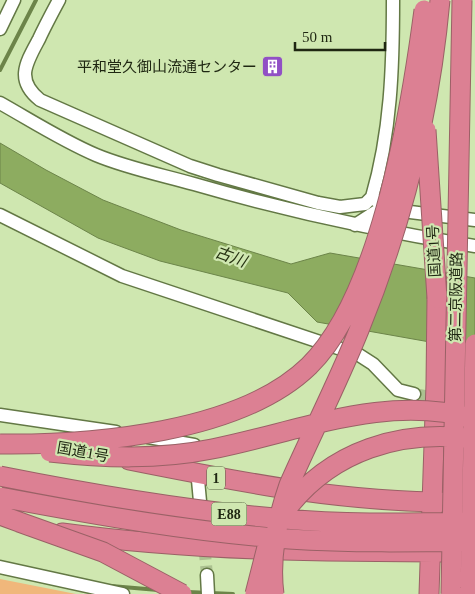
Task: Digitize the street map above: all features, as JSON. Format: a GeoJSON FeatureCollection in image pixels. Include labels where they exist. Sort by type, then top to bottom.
{"type":"FeatureCollection","features":[{"type":"Feature","properties":{"kind":"highway","name":"国道1号"},"geometry":{"type":"LineString","coordinates":[[419,0],[436,289],[436,384],[429,594]]}},
{"type":"Feature","properties":{"kind":"highway"},"geometry":{"type":"LineString","coordinates":[[0,446],[103,439],[203,420],[254,403],[293,380],[309,366],[338,330],[361,280],[376,238],[392,186],[414,82],[426,0]]}},
{"type":"Feature","properties":{"kind":"highway"},"geometry":{"type":"LineString","coordinates":[[274,594],[274,550],[281,509],[289,485],[360,328],[402,203],[426,100],[440,0]]}},
{"type":"Feature","properties":{"kind":"highway","name":"第二京阪道路"},"geometry":{"type":"LineString","coordinates":[[451,594],[462,0]]}},
{"type":"Feature","properties":{"kind":"highway","name":"第二京阪道路"},"geometry":{"type":"LineString","coordinates":[[470,594],[475,344]]}},
{"type":"Feature","properties":{"kind":"highway"},"geometry":{"type":"LineString","coordinates":[[431,552],[450,535],[468,502],[463,422],[475,357]]}},
{"type":"Feature","properties":{"kind":"highway"},"geometry":{"type":"LineString","coordinates":[[0,446],[79,456],[148,457],[212,449],[385,410],[427,410],[475,419]]}},
{"type":"Feature","properties":{"kind":"highway"},"geometry":{"type":"LineString","coordinates":[[255,594],[264,555],[273,532],[285,510],[301,491],[339,461],[361,450],[408,437],[435,436],[475,439]]}},
{"type":"Feature","properties":{"kind":"highway","name":"国道1号"},"geometry":{"type":"LineString","coordinates":[[0,437],[282,490],[354,499],[468,502]]}},
{"type":"Feature","properties":{"kind":"highway","name":"E88"},"geometry":{"type":"LineString","coordinates":[[0,476],[147,503],[286,520],[354,522],[470,521]]}},
{"type":"Feature","properties":{"kind":"highway","name":"E88"},"geometry":{"type":"LineString","coordinates":[[0,497],[143,522],[228,533],[351,542],[468,546]]}},
{"type":"Feature","properties":{"kind":"highway"},"geometry":{"type":"LineString","coordinates":[[0,515],[103,552],[182,594]]}},
{"type":"Feature","properties":{"kind":"highway"},"geometry":{"type":"LineString","coordinates":[[460,594],[470,521]]}},
{"type":"Feature","properties":{"kind":"highway"},"geometry":{"type":"LineString","coordinates":[[19,522],[115,564],[159,594]]}},
{"type":"Feature","properties":{"kind":"highway"},"geometry":{"type":"LineString","coordinates":[[0,524],[92,537],[157,543],[307,550],[431,552],[468,546]]}},
{"type":"Feature","properties":{"kind":"street"},"geometry":{"type":"LineString","coordinates":[[0,29],[14,0]]}},
{"type":"Feature","properties":{"kind":"street"},"geometry":{"type":"LineString","coordinates":[[59,0],[26,64],[24,72],[30,92],[40,100],[190,166],[318,203],[340,207],[365,204],[372,197],[387,131],[392,86],[393,0]]}},
{"type":"Feature","properties":{"kind":"street"},"geometry":{"type":"LineString","coordinates":[[0,103],[61,138],[98,155],[266,205],[355,225],[475,246]]}},
{"type":"Feature","properties":{"kind":"street"},"geometry":{"type":"LineString","coordinates":[[372,197],[383,208],[475,220]]}},
{"type":"Feature","properties":{"kind":"street"},"geometry":{"type":"LineString","coordinates":[[355,225],[383,208]]}},
{"type":"Feature","properties":{"kind":"street"},"geometry":{"type":"LineString","coordinates":[[0,215],[122,276],[359,356],[373,364],[398,390],[414,394]]}},
{"type":"Feature","properties":{"kind":"street"},"geometry":{"type":"LineString","coordinates":[[0,415],[194,445],[195,451]]}},
{"type":"Feature","properties":{"kind":"street"},"geometry":{"type":"LineString","coordinates":[[198,480],[201,512]]}},
{"type":"Feature","properties":{"kind":"street"},"geometry":{"type":"LineString","coordinates":[[0,567],[123,594]]}},
{"type":"Feature","properties":{"kind":"street"},"geometry":{"type":"LineString","coordinates":[[207,575],[208,594]]}},
{"type":"Feature","properties":{"kind":"shaded area"},"geometry":{"type":"Polygon","coordinates":[[[0,579],[76,594],[0,594],[0,579]]]}},
{"type":"Feature","properties":{"kind":"water","name":"古川"},"geometry":{"type":"Polygon","coordinates":[[[0,143],[103,200],[181,230],[291,264],[330,253],[475,278],[475,350],[317,322],[288,293],[160,261],[98,238],[0,183],[0,143]]]}},
{"type":"Feature","properties":{"kind":"waterway"},"geometry":{"type":"LineString","coordinates":[[0,70],[36,0]]}},
{"type":"Feature","properties":{"kind":"waterway"},"geometry":{"type":"LineString","coordinates":[[111,586],[158,590]]}},
{"type":"Feature","properties":{"kind":"waterway"},"geometry":{"type":"LineString","coordinates":[[188,592],[233,594]]}},
{"type":"Feature","properties":{"kind":"tunnel"},"geometry":{"type":"LineString","coordinates":[[414,394],[443,399]]}},
{"type":"Feature","properties":{"kind":"tunnel"},"geometry":{"type":"LineString","coordinates":[[201,512],[207,575]]}},
{"type":"Feature","properties":{"kind":"place","name":"平和堂久御山流通センター"},"geometry":{"type":"Point","coordinates":[273,67]}}]}
